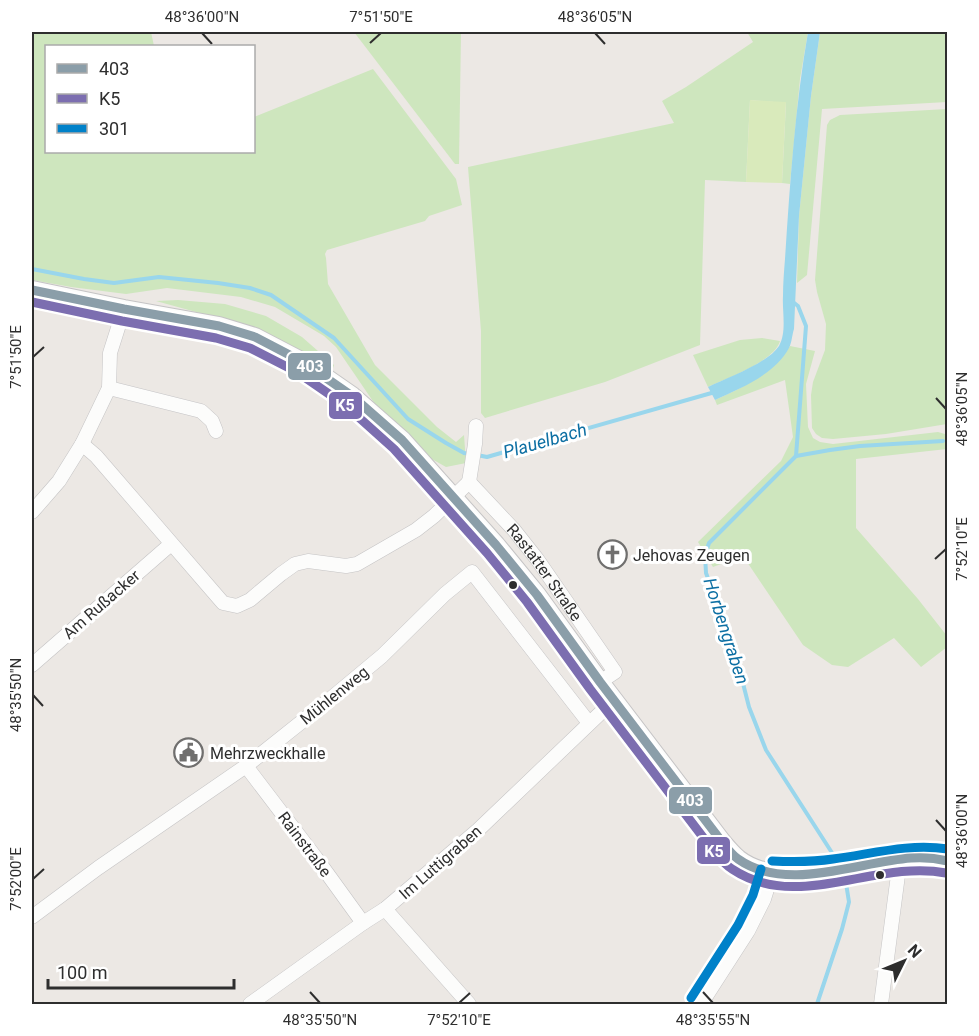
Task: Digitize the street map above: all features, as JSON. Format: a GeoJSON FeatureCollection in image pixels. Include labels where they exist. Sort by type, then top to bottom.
{"type":"FeatureCollection","features":[{"type":"Feature","properties":{"kind":"main road","name":"Rastatter Straße"},"geometry":{"type":"LineString","coordinates":[[32,290],[219,326],[255,337],[301,361],[352,396],[402,440],[496,545],[722,842],[739,860],[772,873],[804,874],[914,858],[948,861]]}},
{"type":"Feature","properties":{"kind":"street"},"geometry":{"type":"LineString","coordinates":[[32,512],[59,481],[82,444],[109,388],[110,353],[124,309]]}},
{"type":"Feature","properties":{"kind":"street"},"geometry":{"type":"LineString","coordinates":[[109,388],[201,411],[212,421],[216,431]]}},
{"type":"Feature","properties":{"kind":"street"},"geometry":{"type":"LineString","coordinates":[[82,444],[96,456],[223,603],[237,606],[250,600],[295,564],[308,561],[346,566],[357,564],[416,530],[453,497],[470,475],[476,426]]}},
{"type":"Feature","properties":{"kind":"street","name":"Rastatter Straße"},"geometry":{"type":"LineString","coordinates":[[470,475],[537,559],[615,672],[600,682]]}},
{"type":"Feature","properties":{"kind":"street","name":"Am Rußacker"},"geometry":{"type":"LineString","coordinates":[[32,665],[171,544]]}},
{"type":"Feature","properties":{"kind":"street","name":"Mühlenweg"},"geometry":{"type":"LineString","coordinates":[[32,917],[98,868],[246,766],[382,656],[445,594],[472,572],[589,723]]}},
{"type":"Feature","properties":{"kind":"street","name":"Im Luttigraben"},"geometry":{"type":"LineString","coordinates":[[250,1005],[385,909],[478,830],[614,700]]}},
{"type":"Feature","properties":{"kind":"street","name":"Rainstraße"},"geometry":{"type":"LineString","coordinates":[[246,766],[363,923]]}},
{"type":"Feature","properties":{"kind":"street"},"geometry":{"type":"LineString","coordinates":[[881,1005],[898,860]]}},
{"type":"Feature","properties":{"kind":"street"},"geometry":{"type":"LineString","coordinates":[[701,1005],[748,931],[764,899],[772,873]]}},
{"type":"Feature","properties":{"kind":"street"},"geometry":{"type":"LineString","coordinates":[[385,909],[469,1005]]}},
{"type":"Feature","properties":{"kind":"green space"},"geometry":{"type":"Polygon","coordinates":[[[32,32],[151,32],[154,45],[45,45],[45,153],[255,153],[255,117],[373,69],[456,179],[462,205],[429,216],[425,221],[327,250],[325,254],[328,284],[375,365],[437,427],[456,442],[464,435],[466,463],[446,467],[430,458],[381,413],[336,347],[324,336],[275,307],[241,297],[167,288],[126,294],[32,280],[32,32]]]}},
{"type":"Feature","properties":{"kind":"green space"},"geometry":{"type":"Polygon","coordinates":[[[354,32],[461,32],[459,164],[455,164],[354,32]]]}},
{"type":"Feature","properties":{"kind":"green space"},"geometry":{"type":"Polygon","coordinates":[[[747,32],[808,32],[800,79],[790,184],[782,183],[786,103],[750,100],[746,182],[705,180],[700,345],[605,382],[485,418],[481,413],[481,331],[468,167],[674,123],[662,101],[753,42],[747,32]]]}},
{"type":"Feature","properties":{"kind":"green space"},"geometry":{"type":"Polygon","coordinates":[[[820,32],[947,32],[947,102],[822,109],[807,275],[797,283],[799,216],[820,32]]]}},
{"type":"Feature","properties":{"kind":"green space"},"geometry":{"type":"Polygon","coordinates":[[[750,100],[786,102],[782,183],[746,182],[750,100]]]}},
{"type":"Feature","properties":{"kind":"green space"},"geometry":{"type":"Polygon","coordinates":[[[947,109],[947,424],[886,434],[822,438],[812,428],[811,395],[813,382],[825,350],[826,324],[815,280],[827,125],[830,120],[840,115],[947,109]]]}},
{"type":"Feature","properties":{"kind":"green space"},"geometry":{"type":"Polygon","coordinates":[[[178,300],[225,304],[266,316],[302,337],[334,365],[332,371],[214,317],[156,301],[178,300]]]}},
{"type":"Feature","properties":{"kind":"green space"},"geometry":{"type":"Polygon","coordinates":[[[762,338],[780,341],[776,349],[760,362],[708,387],[693,355],[740,340],[762,338]]]}},
{"type":"Feature","properties":{"kind":"green space"},"geometry":{"type":"Polygon","coordinates":[[[790,346],[815,351],[806,384],[808,427],[813,438],[820,442],[833,444],[938,432],[947,436],[947,449],[856,459],[856,528],[947,636],[947,647],[921,667],[894,638],[848,667],[832,665],[803,645],[743,556],[713,567],[698,542],[781,461],[793,437],[785,380],[717,405],[715,400],[766,372],[790,346]]]}},
{"type":"Feature","properties":{"kind":"water"},"geometry":{"type":"Polygon","coordinates":[[[808,32],[820,32],[799,216],[794,329],[791,343],[783,357],[766,373],[715,400],[708,387],[766,358],[779,346],[781,340],[784,328],[784,278],[791,174],[808,32]]]}},
{"type":"Feature","properties":{"kind":"waterway","name":"Plauelbach"},"geometry":{"type":"LineString","coordinates":[[32,269],[114,283],[159,277],[218,283],[250,288],[271,295],[334,338],[408,419],[446,443],[470,454]]}},
{"type":"Feature","properties":{"kind":"waterway"},"geometry":{"type":"LineString","coordinates":[[793,302],[798,306],[806,326],[796,456]]}},
{"type":"Feature","properties":{"kind":"waterway","name":"Plauelbach"},"geometry":{"type":"LineString","coordinates":[[477,455],[487,457],[715,392]]}},
{"type":"Feature","properties":{"kind":"waterway","name":"Horbengraben"},"geometry":{"type":"LineString","coordinates":[[836,859],[766,750],[749,707],[734,648],[706,573],[705,555],[709,543],[796,456],[860,446],[943,441]]}},
{"type":"Feature","properties":{"kind":"waterway","name":"Horbengraben"},"geometry":{"type":"LineString","coordinates":[[817,1004],[849,902],[845,877]]}},
{"type":"Feature","properties":{"kind":"transit line","name":"403"},"geometry":{"type":"LineString","coordinates":[[32,290],[219,326],[255,337],[303,362],[352,396],[402,440],[496,545],[537,595],[722,842],[738,859],[757,869],[778,874],[800,875],[911,858],[948,861]]}},
{"type":"Feature","properties":{"kind":"transit line","name":"K5"},"geometry":{"type":"LineString","coordinates":[[32,302],[216,338],[250,348],[297,372],[345,405],[394,449],[487,553],[527,602],[712,849],[732,869],[757,881],[783,886],[810,886],[892,873],[919,871],[946,873]]}},
{"type":"Feature","properties":{"kind":"transit line","name":"301"},"geometry":{"type":"LineString","coordinates":[[772,861],[818,861],[904,848],[948,849]]}},
{"type":"Feature","properties":{"kind":"transit line","name":"301"},"geometry":{"type":"LineString","coordinates":[[691,998],[738,925],[753,895],[761,869]]}},
{"type":"Feature","properties":{"kind":"place","name":"Jehovas Zeugen"},"geometry":{"type":"Point","coordinates":[612,555]}},
{"type":"Feature","properties":{"kind":"place","name":"Mehrzweckhalle"},"geometry":{"type":"Point","coordinates":[189,753]}}]}
